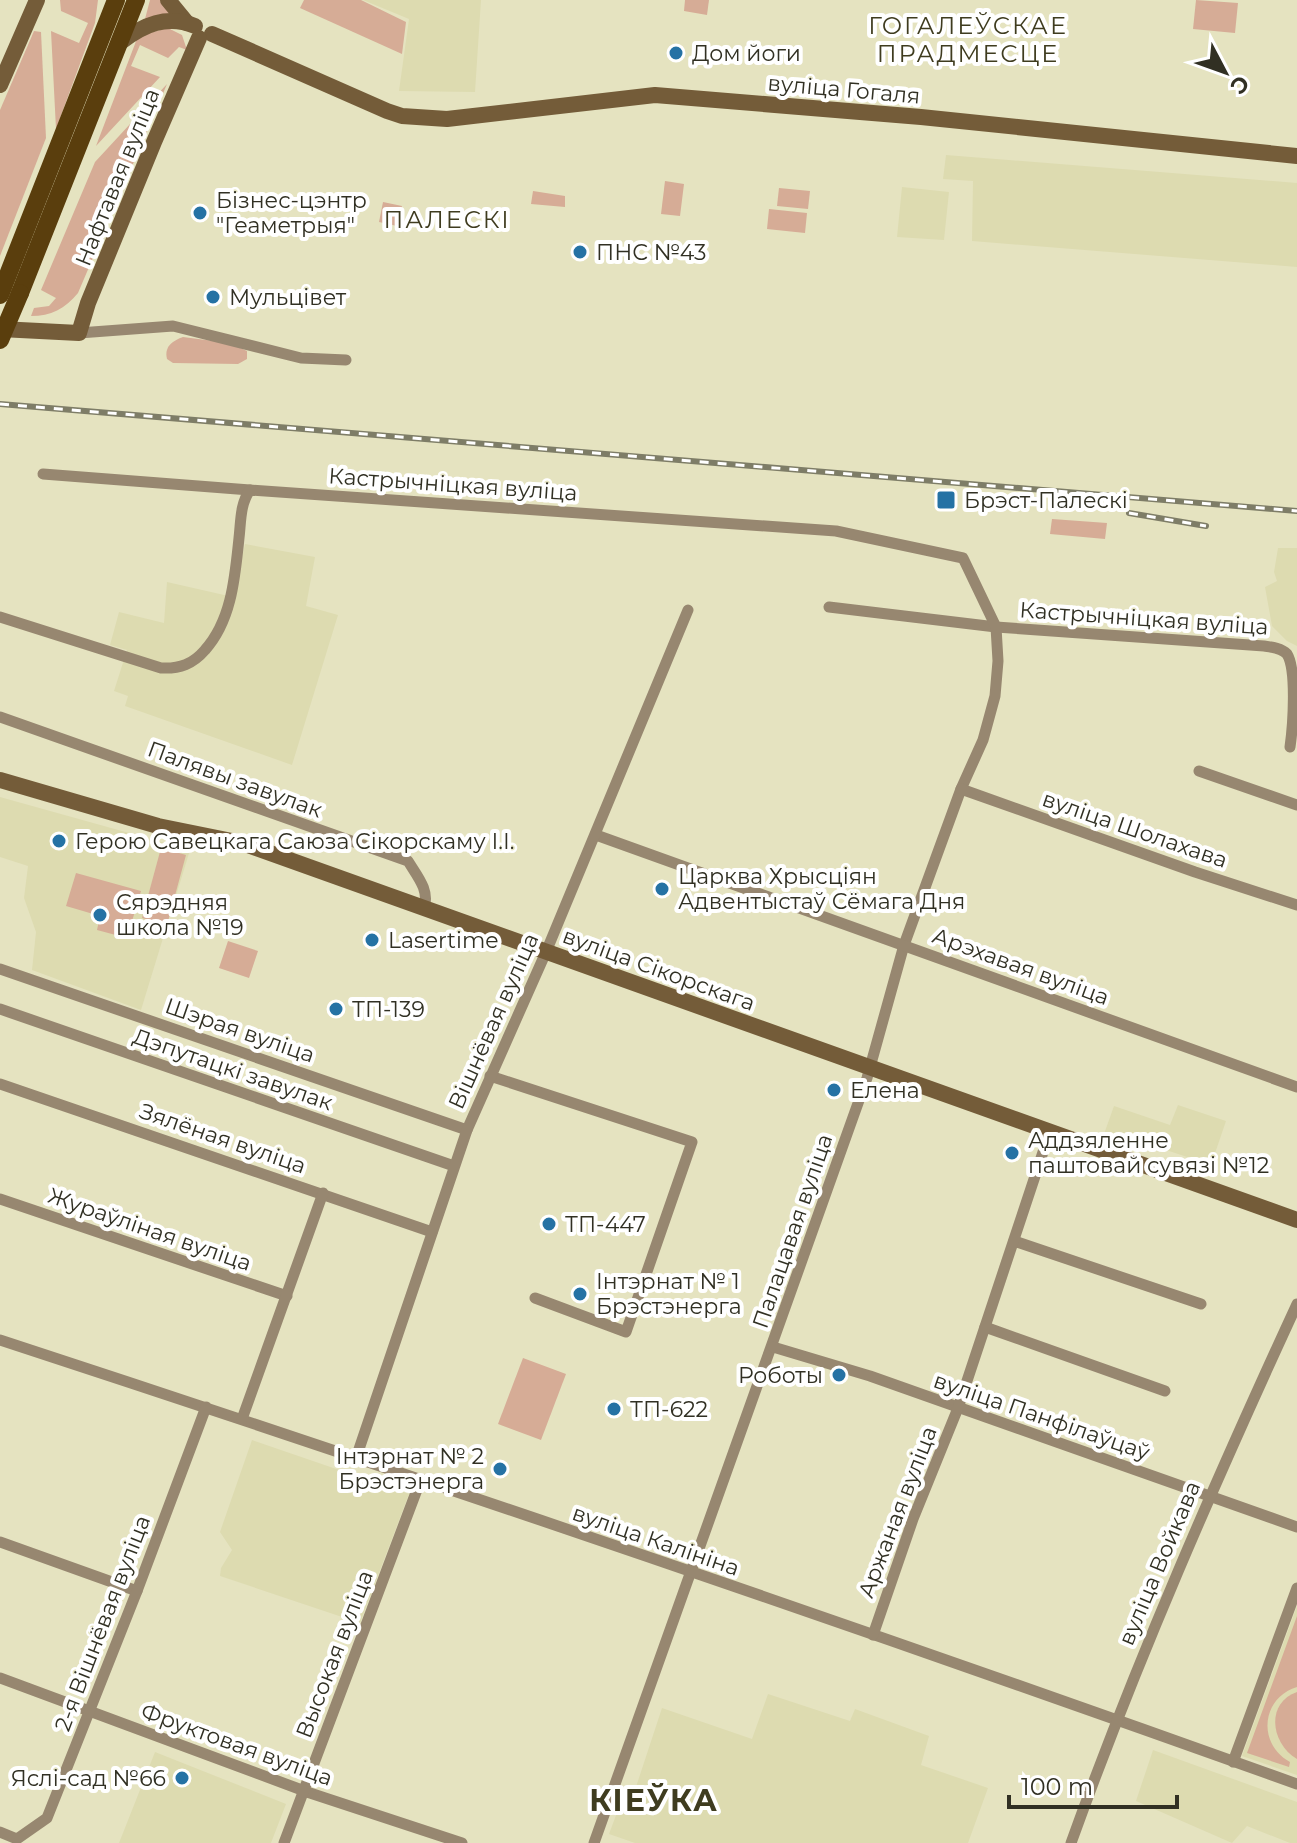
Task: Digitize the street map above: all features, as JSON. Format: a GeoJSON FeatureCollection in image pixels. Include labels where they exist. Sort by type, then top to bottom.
{"type":"FeatureCollection","features":[{"type":"Feature","properties":{"kind":"main road"},"geometry":{"type":"LineString","coordinates":[[0,340],[8,292],[116,0]]}},
{"type":"Feature","properties":{"kind":"main road"},"geometry":{"type":"LineString","coordinates":[[8,292],[121,42],[136,0]]}},
{"type":"Feature","properties":{"kind":"street"},"geometry":{"type":"LineString","coordinates":[[0,85],[37,0]]}},
{"type":"Feature","properties":{"kind":"street"},"geometry":{"type":"LineString","coordinates":[[104,0],[107,21]]}},
{"type":"Feature","properties":{"kind":"street"},"geometry":{"type":"LineString","coordinates":[[168,0],[198,30]]}},
{"type":"Feature","properties":{"kind":"street"},"geometry":{"type":"LineString","coordinates":[[121,42],[139,28],[156,22],[198,30]]}},
{"type":"Feature","properties":{"kind":"street","name":"вуліца Гогаля"},"geometry":{"type":"LineString","coordinates":[[198,30],[387,111],[413,117],[447,119],[655,95],[921,117],[1297,156]]}},
{"type":"Feature","properties":{"kind":"street","name":"Нафтавая вуліца"},"geometry":{"type":"LineString","coordinates":[[79,333],[88,303],[198,30]]}},
{"type":"Feature","properties":{"kind":"street"},"geometry":{"type":"LineString","coordinates":[[0,329],[79,333],[173,326],[301,358],[346,360]]}},
{"type":"Feature","properties":{"kind":"street"},"geometry":{"type":"LineString","coordinates":[[0,617],[161,668],[179,668],[191,663],[209,646],[223,620],[235,580],[242,508],[250,490],[43,474]]}},
{"type":"Feature","properties":{"kind":"street","name":"Кастрычніцкая вуліца"},"geometry":{"type":"LineString","coordinates":[[250,490],[855,534],[963,558],[996,627]]}},
{"type":"Feature","properties":{"kind":"street","name":"Кастрычніцкая вуліца"},"geometry":{"type":"LineString","coordinates":[[829,607],[996,627],[1279,649],[1288,654],[1293,662],[1296,686],[1290,747]]}},
{"type":"Feature","properties":{"kind":"street","name":"Вішнёвая вуліца"},"geometry":{"type":"LineString","coordinates":[[356,1458],[467,1130],[596,835],[688,610]]}},
{"type":"Feature","properties":{"kind":"street","name":"Палацавая вуліца"},"geometry":{"type":"LineString","coordinates":[[594,1843],[868,1073],[904,945],[961,789],[983,740],[995,696],[998,661],[996,627]]}},
{"type":"Feature","properties":{"kind":"street","name":"Палявы завулак"},"geometry":{"type":"LineString","coordinates":[[0,717],[408,861],[425,891],[427,899],[424,908]]}},
{"type":"Feature","properties":{"kind":"street"},"geometry":{"type":"LineString","coordinates":[[1199,771],[1297,805]]}},
{"type":"Feature","properties":{"kind":"street","name":"вуліца Сікорскага"},"geometry":{"type":"LineString","coordinates":[[0,780],[158,826],[242,843],[546,952],[868,1073],[1050,1131],[1297,1220]]}},
{"type":"Feature","properties":{"kind":"street","name":"вуліца Шолахава"},"geometry":{"type":"LineString","coordinates":[[961,789],[1297,905]]}},
{"type":"Feature","properties":{"kind":"street","name":"Арэхавая вуліца"},"geometry":{"type":"LineString","coordinates":[[596,835],[1297,1087]]}},
{"type":"Feature","properties":{"kind":"street","name":"Шэрая вуліца"},"geometry":{"type":"LineString","coordinates":[[0,969],[467,1130]]}},
{"type":"Feature","properties":{"kind":"street","name":"Дэпутацкі завулак"},"geometry":{"type":"LineString","coordinates":[[0,1009],[454,1166]]}},
{"type":"Feature","properties":{"kind":"street"},"geometry":{"type":"LineString","coordinates":[[490,1076],[692,1142],[626,1332],[535,1298]]}},
{"type":"Feature","properties":{"kind":"street","name":"Зялёная вуліца"},"geometry":{"type":"LineString","coordinates":[[0,1084],[432,1232]]}},
{"type":"Feature","properties":{"kind":"street","name":"Аржаная вуліца"},"geometry":{"type":"LineString","coordinates":[[873,1635],[914,1517],[958,1408],[1050,1131]]}},
{"type":"Feature","properties":{"kind":"street"},"geometry":{"type":"LineString","coordinates":[[242,1419],[323,1193]]}},
{"type":"Feature","properties":{"kind":"street","name":"Жураўліная вуліца"},"geometry":{"type":"LineString","coordinates":[[0,1199],[287,1296]]}},
{"type":"Feature","properties":{"kind":"street"},"geometry":{"type":"LineString","coordinates":[[1014,1241],[1201,1304]]}},
{"type":"Feature","properties":{"kind":"street","name":"вуліца Войкава"},"geometry":{"type":"LineString","coordinates":[[1071,1843],[1116,1719],[1209,1495],[1297,1304]]}},
{"type":"Feature","properties":{"kind":"street"},"geometry":{"type":"LineString","coordinates":[[985,1327],[1165,1391]]}},
{"type":"Feature","properties":{"kind":"street","name":"вуліца Калініна"},"geometry":{"type":"LineString","coordinates":[[0,1340],[421,1479],[1297,1784]]}},
{"type":"Feature","properties":{"kind":"street","name":"вуліца Панфілаўцаў"},"geometry":{"type":"LineString","coordinates":[[773,1347],[870,1376],[1297,1527]]}},
{"type":"Feature","properties":{"kind":"street","name":"2-я Вішнёвая вуліца"},"geometry":{"type":"LineString","coordinates":[[0,1832],[17,1839],[47,1818],[206,1407]]}},
{"type":"Feature","properties":{"kind":"street","name":"Высокая вуліца"},"geometry":{"type":"LineString","coordinates":[[284,1843],[421,1479]]}},
{"type":"Feature","properties":{"kind":"street"},"geometry":{"type":"LineString","coordinates":[[0,1542],[137,1591]]}},
{"type":"Feature","properties":{"kind":"street"},"geometry":{"type":"LineString","coordinates":[[1233,1762],[1297,1588]]}},
{"type":"Feature","properties":{"kind":"street","name":"Фруктовая вуліца"},"geometry":{"type":"LineString","coordinates":[[0,1678],[304,1790],[462,1843]]}},
{"type":"Feature","properties":{"kind":"shaded area"},"geometry":{"type":"Polygon","coordinates":[[[60,0],[98,0],[95,23],[56,129],[51,31],[79,43],[88,23],[61,11],[60,0]]]}},
{"type":"Feature","properties":{"kind":"shaded area"},"geometry":{"type":"Polygon","coordinates":[[[150,0],[161,0],[170,15],[145,19],[150,0]]]}},
{"type":"Feature","properties":{"kind":"shaded area"},"geometry":{"type":"Polygon","coordinates":[[[304,0],[361,0],[406,22],[402,54],[300,8],[304,0]]]}},
{"type":"Feature","properties":{"kind":"shaded area"},"geometry":{"type":"Polygon","coordinates":[[[363,0],[481,0],[475,92],[399,91],[409,19],[363,0]]]}},
{"type":"Feature","properties":{"kind":"shaded area"},"geometry":{"type":"Polygon","coordinates":[[[685,0],[709,0],[707,15],[684,11],[685,0]]]}},
{"type":"Feature","properties":{"kind":"shaded area"},"geometry":{"type":"Polygon","coordinates":[[[1196,0],[1238,3],[1235,33],[1193,29],[1196,0]]]}},
{"type":"Feature","properties":{"kind":"shaded area"},"geometry":{"type":"Polygon","coordinates":[[[168,28],[182,35],[187,50],[179,47],[168,58],[140,45],[131,66],[160,77],[96,146],[138,36],[168,28]]]}},
{"type":"Feature","properties":{"kind":"shaded area"},"geometry":{"type":"Polygon","coordinates":[[[34,31],[41,32],[46,138],[0,256],[0,110],[34,31]]]}},
{"type":"Feature","properties":{"kind":"shaded area"},"geometry":{"type":"Polygon","coordinates":[[[167,84],[78,293],[57,310],[31,316],[34,308],[49,306],[56,298],[41,290],[95,162],[167,84]]]}},
{"type":"Feature","properties":{"kind":"shaded area"},"geometry":{"type":"Polygon","coordinates":[[[946,155],[1297,183],[1297,267],[972,241],[973,181],[943,179],[946,155]]]}},
{"type":"Feature","properties":{"kind":"shaded area"},"geometry":{"type":"Polygon","coordinates":[[[665,181],[684,184],[680,216],[661,214],[665,181]]]}},
{"type":"Feature","properties":{"kind":"shaded area"},"geometry":{"type":"Polygon","coordinates":[[[902,187],[949,192],[944,240],[897,237],[902,187]]]}},
{"type":"Feature","properties":{"kind":"shaded area"},"geometry":{"type":"Polygon","coordinates":[[[779,188],[810,191],[808,209],[777,206],[779,188]]]}},
{"type":"Feature","properties":{"kind":"shaded area"},"geometry":{"type":"Polygon","coordinates":[[[533,191],[565,196],[565,207],[531,204],[533,191]]]}},
{"type":"Feature","properties":{"kind":"shaded area"},"geometry":{"type":"Polygon","coordinates":[[[383,202],[402,206],[397,226],[379,222],[383,202]]]}},
{"type":"Feature","properties":{"kind":"shaded area"},"geometry":{"type":"Polygon","coordinates":[[[769,209],[807,213],[805,233],[767,229],[769,209]]]}},
{"type":"Feature","properties":{"kind":"shaded area"},"geometry":{"type":"Polygon","coordinates":[[[183,337],[229,343],[247,351],[247,359],[238,364],[173,363],[167,359],[168,348],[183,337]]]}},
{"type":"Feature","properties":{"kind":"shaded area"},"geometry":{"type":"Polygon","coordinates":[[[1052,519],[1107,523],[1105,539],[1050,534],[1052,519]]]}},
{"type":"Feature","properties":{"kind":"shaded area"},"geometry":{"type":"Polygon","coordinates":[[[245,544],[315,557],[306,606],[338,615],[292,765],[125,706],[128,696],[114,691],[127,650],[110,645],[119,612],[164,623],[167,582],[233,597],[245,544]]]}},
{"type":"Feature","properties":{"kind":"shaded area"},"geometry":{"type":"Polygon","coordinates":[[[1278,548],[1297,548],[1297,646],[1272,626],[1265,587],[1277,581],[1274,572],[1278,548]]]}},
{"type":"Feature","properties":{"kind":"shaded area","name":"Сярэдняя школа №19"},"geometry":{"type":"Polygon","coordinates":[[[0,797],[190,850],[141,1010],[32,970],[36,932],[24,898],[28,866],[0,857],[0,797]]]}},
{"type":"Feature","properties":{"kind":"shaded area"},"geometry":{"type":"Polygon","coordinates":[[[161,848],[186,855],[167,925],[142,918],[161,848]]]}},
{"type":"Feature","properties":{"kind":"shaded area"},"geometry":{"type":"Polygon","coordinates":[[[76,873],[141,891],[127,938],[97,930],[100,916],[66,906],[76,873]]]}},
{"type":"Feature","properties":{"kind":"shaded area"},"geometry":{"type":"Polygon","coordinates":[[[228,941],[258,951],[249,978],[219,968],[228,941]]]}},
{"type":"Feature","properties":{"kind":"shaded area"},"geometry":{"type":"Polygon","coordinates":[[[1178,1105],[1226,1121],[1211,1165],[1139,1141],[1137,1146],[1104,1134],[1114,1106],[1170,1125],[1178,1105]]]}},
{"type":"Feature","properties":{"kind":"shaded area"},"geometry":{"type":"Polygon","coordinates":[[[523,1358],[566,1374],[541,1440],[498,1424],[523,1358]]]}},
{"type":"Feature","properties":{"kind":"shaded area"},"geometry":{"type":"Polygon","coordinates":[[[252,1440],[409,1494],[360,1623],[220,1576],[221,1568],[232,1550],[220,1532],[252,1440]]]}},
{"type":"Feature","properties":{"kind":"shaded area"},"geometry":{"type":"Polygon","coordinates":[[[1297,1606],[1297,1775],[1242,1756],[1297,1606]]]}},
{"type":"Feature","properties":{"kind":"shaded area"},"geometry":{"type":"Polygon","coordinates":[[[1297,1616],[1297,1687],[1276,1701],[1268,1722],[1272,1744],[1290,1762],[1289,1767],[1247,1753],[1297,1616]]]}},
{"type":"Feature","properties":{"kind":"shaded area"},"geometry":{"type":"Polygon","coordinates":[[[1297,1692],[1297,1759],[1282,1744],[1275,1724],[1280,1705],[1297,1692]]]}},
{"type":"Feature","properties":{"kind":"shaded area"},"geometry":{"type":"Polygon","coordinates":[[[768,1694],[850,1721],[855,1709],[929,1736],[921,1765],[988,1788],[968,1843],[635,1843],[609,1834],[624,1794],[633,1796],[662,1708],[752,1739],[768,1694]]]}},
{"type":"Feature","properties":{"kind":"shaded area"},"geometry":{"type":"Polygon","coordinates":[[[1153,1750],[1297,1802],[1297,1843],[1247,1826],[1232,1843],[1136,1801],[1153,1750]]]}},
{"type":"Feature","properties":{"kind":"shaded area","name":"Яслі-сад №66"},"geometry":{"type":"Polygon","coordinates":[[[155,1752],[286,1804],[271,1843],[119,1843],[155,1752]]]}},
{"type":"Feature","properties":{"kind":"railway"},"geometry":{"type":"LineString","coordinates":[[0,404],[1297,511]]}},
{"type":"Feature","properties":{"kind":"railway"},"geometry":{"type":"LineString","coordinates":[[1129,513],[1206,526]]}},
{"type":"Feature","properties":{"kind":"place","name":"Дом йоги"},"geometry":{"type":"Point","coordinates":[676,53]}},
{"type":"Feature","properties":{"kind":"place","name":"Бізнес-цэнтр \"Геаметрыя\""},"geometry":{"type":"Point","coordinates":[200,213]}},
{"type":"Feature","properties":{"kind":"place","name":"ПНС №43"},"geometry":{"type":"Point","coordinates":[580,252]}},
{"type":"Feature","properties":{"kind":"place","name":"Мульцівет"},"geometry":{"type":"Point","coordinates":[213,297]}},
{"type":"Feature","properties":{"kind":"place","name":"Брэст-Палескі"},"geometry":{"type":"Point","coordinates":[946,500]}},
{"type":"Feature","properties":{"kind":"place","name":"Герою Савецкага Саюза Сікорскаму І.І."},"geometry":{"type":"Point","coordinates":[59,841]}},
{"type":"Feature","properties":{"kind":"place","name":"Царква Хрысціян Адвентыстаў Сёмага Дня"},"geometry":{"type":"Point","coordinates":[662,889]}},
{"type":"Feature","properties":{"kind":"place","name":"Сярэдняя школа №19"},"geometry":{"type":"Point","coordinates":[100,915]}},
{"type":"Feature","properties":{"kind":"place","name":"Lasertime"},"geometry":{"type":"Point","coordinates":[372,940]}},
{"type":"Feature","properties":{"kind":"place","name":"ТП-139"},"geometry":{"type":"Point","coordinates":[336,1009]}},
{"type":"Feature","properties":{"kind":"place","name":"Елена"},"geometry":{"type":"Point","coordinates":[834,1090]}},
{"type":"Feature","properties":{"kind":"place","name":"Аддзяленне паштовай сувязі №12"},"geometry":{"type":"Point","coordinates":[1012,1153]}},
{"type":"Feature","properties":{"kind":"place","name":"ТП-447"},"geometry":{"type":"Point","coordinates":[549,1224]}},
{"type":"Feature","properties":{"kind":"place","name":"Інтэрнат № 1 Брэстэнерга"},"geometry":{"type":"Point","coordinates":[580,1294]}},
{"type":"Feature","properties":{"kind":"place","name":"Роботы"},"geometry":{"type":"Point","coordinates":[839,1375]}},
{"type":"Feature","properties":{"kind":"place","name":"ТП-622"},"geometry":{"type":"Point","coordinates":[614,1409]}},
{"type":"Feature","properties":{"kind":"place","name":"Інтэрнат № 2 Брэстэнерга"},"geometry":{"type":"Point","coordinates":[500,1469]}},
{"type":"Feature","properties":{"kind":"place","name":"Яслі-сад №66"},"geometry":{"type":"Point","coordinates":[182,1778]}},
{"type":"Feature","properties":{"kind":"district","name":"ГОГАЛЕЎСКАЕ ПРАДМЕСЦЕ"},"geometry":{"type":"Point","coordinates":[968,40]}},
{"type":"Feature","properties":{"kind":"district","name":"ПАЛЕСКІ"},"geometry":{"type":"Point","coordinates":[447,220]}},
{"type":"Feature","properties":{"kind":"district","name":"КІЕЎКА"},"geometry":{"type":"Point","coordinates":[654,1801]}}]}
